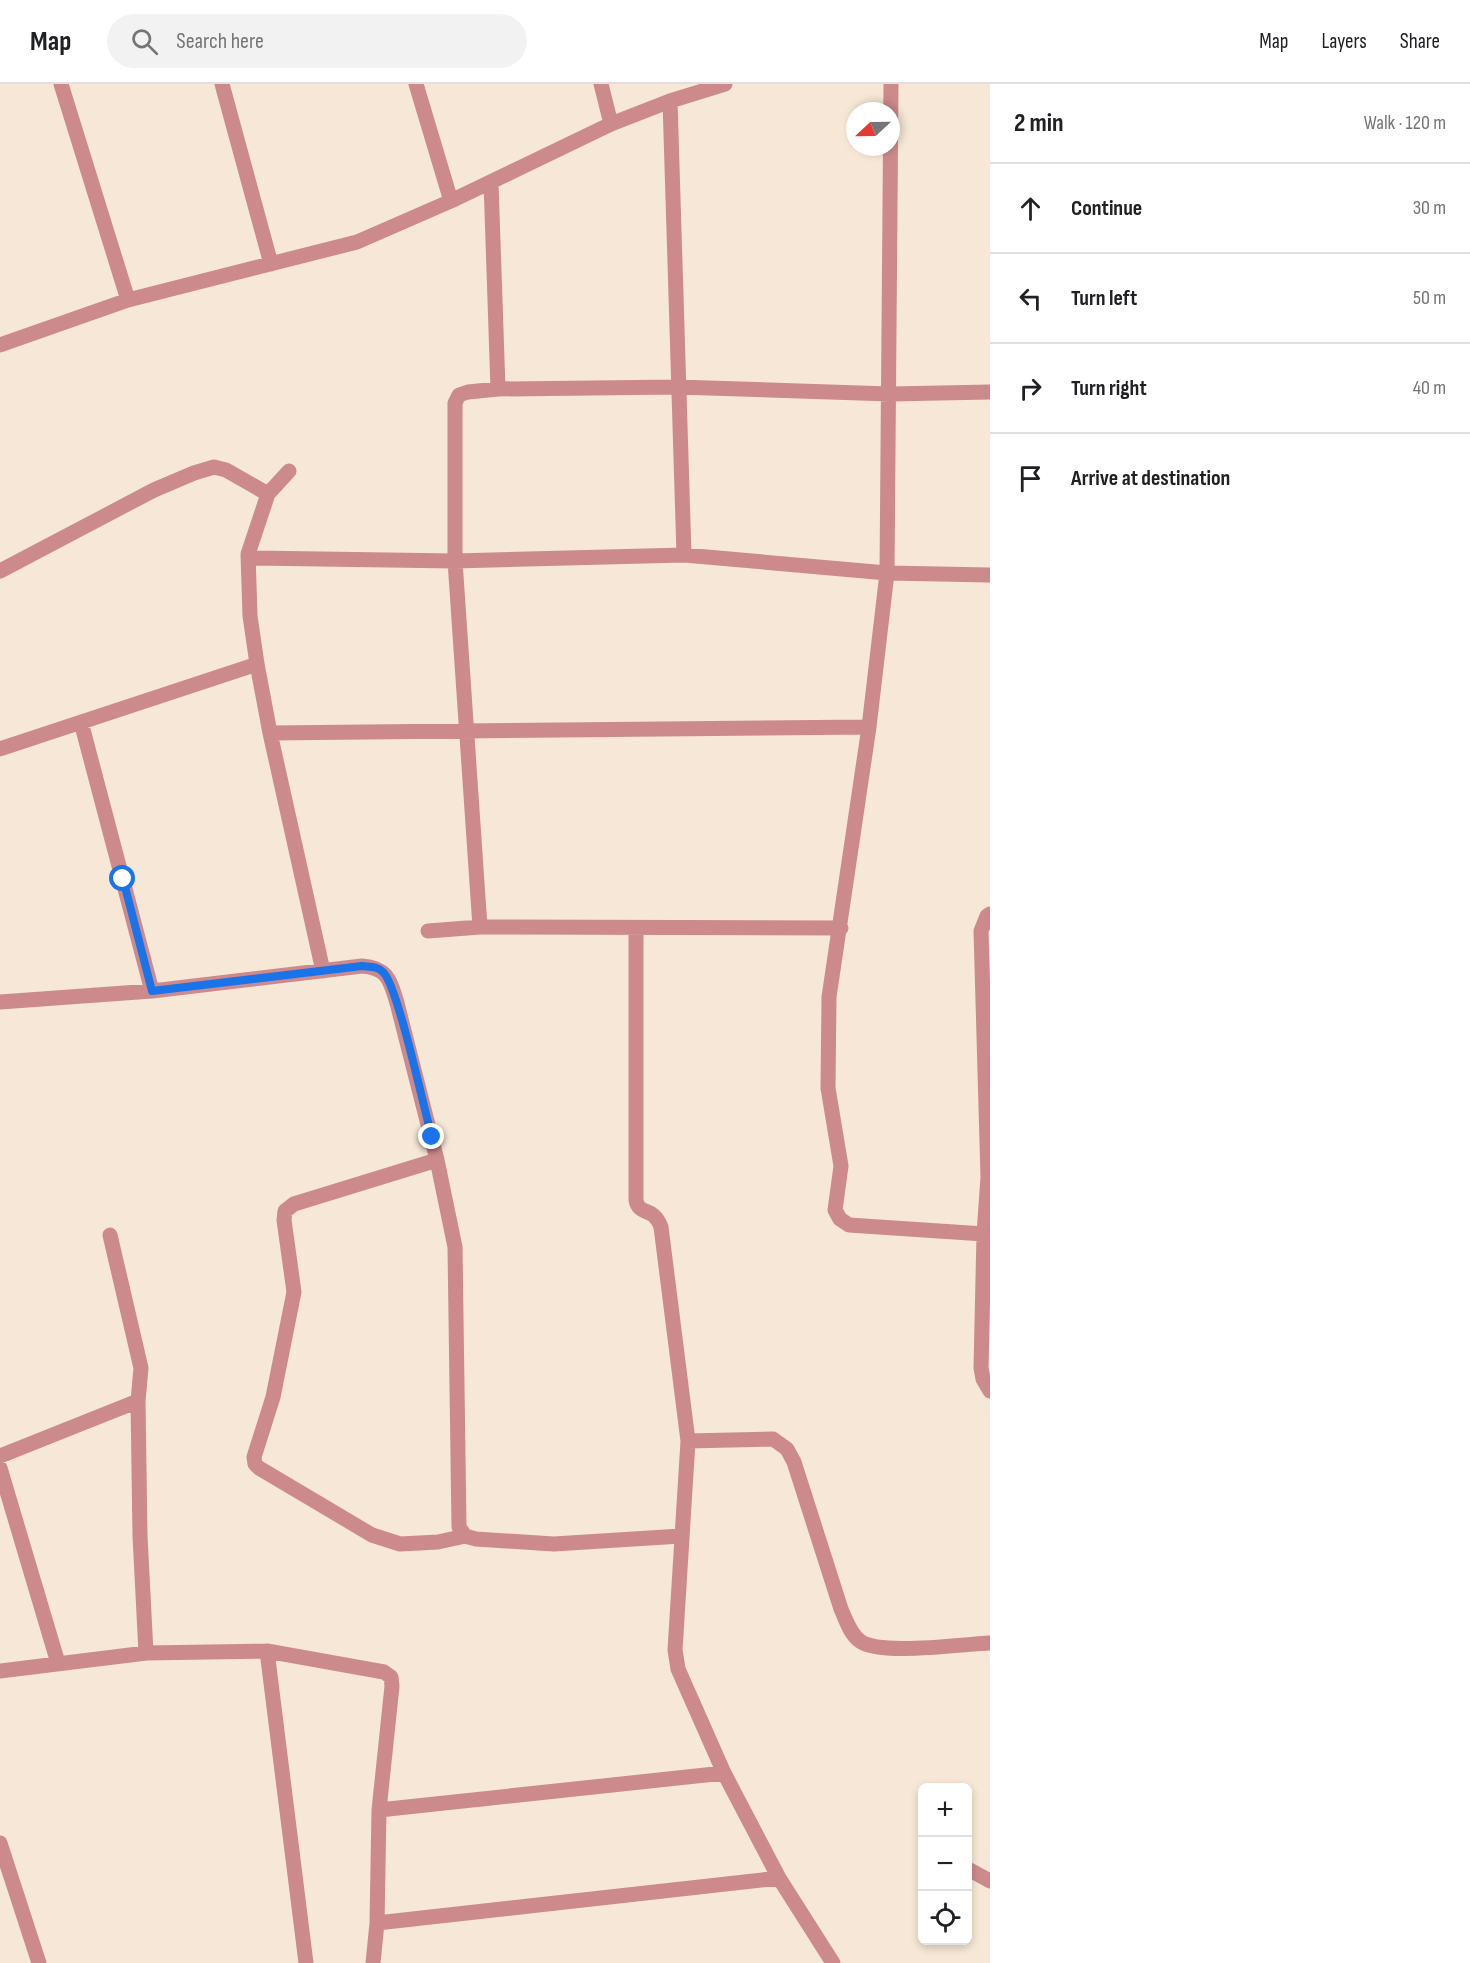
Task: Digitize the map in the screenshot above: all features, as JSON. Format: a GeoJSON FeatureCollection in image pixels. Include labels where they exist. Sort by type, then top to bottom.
{"type":"FeatureCollection","features":[{"type":"Feature","properties":{"kind":"street"},"geometry":{"type":"LineString","coordinates":[[61,84],[128,300]]}},
{"type":"Feature","properties":{"kind":"street"},"geometry":{"type":"LineString","coordinates":[[222,84],[271,264]]}},
{"type":"Feature","properties":{"kind":"street"},"geometry":{"type":"LineString","coordinates":[[416,84],[451,201]]}},
{"type":"Feature","properties":{"kind":"street"},"geometry":{"type":"LineString","coordinates":[[601,84],[611,124]]}},
{"type":"Feature","properties":{"kind":"street"},"geometry":{"type":"LineString","coordinates":[[0,345],[128,300],[357,242],[451,201],[611,124],[670,101],[725,84]]}},
{"type":"Feature","properties":{"kind":"street"},"geometry":{"type":"LineString","coordinates":[[891,84],[887,573],[830,997],[828,1088],[841,1166],[835,1210],[840,1219],[849,1225],[984,1234]]}},
{"type":"Feature","properties":{"kind":"street"},"geometry":{"type":"LineString","coordinates":[[670,101],[677,387],[684,555]]}},
{"type":"Feature","properties":{"kind":"street"},"geometry":{"type":"LineString","coordinates":[[491,182],[498,389]]}},
{"type":"Feature","properties":{"kind":"street"},"geometry":{"type":"LineString","coordinates":[[480,927],[456,561],[455,403],[459,395],[498,389],[677,387],[890,394],[990,392]]}},
{"type":"Feature","properties":{"kind":"street"},"geometry":{"type":"LineString","coordinates":[[0,571],[154,490],[214,467],[226,470],[268,494]]}},
{"type":"Feature","properties":{"kind":"street"},"geometry":{"type":"LineString","coordinates":[[289,471],[268,494],[248,554],[250,616],[256,664],[270,733],[323,971]]}},
{"type":"Feature","properties":{"kind":"street"},"geometry":{"type":"LineString","coordinates":[[253,558],[456,561],[684,555],[887,573],[990,574]]}},
{"type":"Feature","properties":{"kind":"street"},"geometry":{"type":"LineString","coordinates":[[0,749],[256,664]]}},
{"type":"Feature","properties":{"kind":"street"},"geometry":{"type":"LineString","coordinates":[[81,722],[152,991]]}},
{"type":"Feature","properties":{"kind":"street"},"geometry":{"type":"LineString","coordinates":[[270,733],[868,727]]}},
{"type":"Feature","properties":{"kind":"street"},"geometry":{"type":"LineString","coordinates":[[990,914],[981,931],[989,1178],[984,1234],[981,1368],[983,1379],[990,1391]]}},
{"type":"Feature","properties":{"kind":"street"},"geometry":{"type":"LineString","coordinates":[[428,931],[480,927],[841,928]]}},
{"type":"Feature","properties":{"kind":"street"},"geometry":{"type":"LineString","coordinates":[[636,929],[636,1200],[641,1210],[653,1213],[658,1218],[661,1227],[688,1441],[675,1650],[678,1669],[724,1773],[779,1878],[833,1963]]}},
{"type":"Feature","properties":{"kind":"street"},"geometry":{"type":"LineString","coordinates":[[0,1002],[152,991],[362,966],[376,967],[385,973],[397,1003],[437,1160],[455,1247],[457,1515],[459,1527],[465,1536]]}},
{"type":"Feature","properties":{"kind":"street"},"geometry":{"type":"LineString","coordinates":[[437,1160],[294,1204],[285,1211],[284,1220],[294,1292],[273,1397],[254,1457],[255,1464],[372,1535],[400,1544],[438,1542],[465,1536],[476,1539],[554,1544],[681,1536]]}},
{"type":"Feature","properties":{"kind":"street"},"geometry":{"type":"LineString","coordinates":[[110,1235],[141,1368],[138,1401],[140,1536],[146,1653]]}},
{"type":"Feature","properties":{"kind":"street"},"geometry":{"type":"LineString","coordinates":[[0,1456],[138,1401]]}},
{"type":"Feature","properties":{"kind":"street"},"geometry":{"type":"LineString","coordinates":[[688,1441],[773,1438],[788,1449],[842,1609],[851,1631],[859,1641],[871,1647],[888,1649],[990,1643]]}},
{"type":"Feature","properties":{"kind":"street"},"geometry":{"type":"LineString","coordinates":[[0,1468],[58,1663]]}},
{"type":"Feature","properties":{"kind":"street"},"geometry":{"type":"LineString","coordinates":[[267,1651],[306,1963]]}},
{"type":"Feature","properties":{"kind":"street"},"geometry":{"type":"LineString","coordinates":[[0,1671],[146,1653],[267,1651],[384,1672],[391,1677],[392,1686],[379,1810],[377,1923],[373,1963]]}},
{"type":"Feature","properties":{"kind":"street"},"geometry":{"type":"LineString","coordinates":[[379,1810],[724,1773]]}},
{"type":"Feature","properties":{"kind":"street"},"geometry":{"type":"LineString","coordinates":[[0,1843],[39,1963]]}},
{"type":"Feature","properties":{"kind":"street"},"geometry":{"type":"LineString","coordinates":[[972,1871],[990,1881]]}},
{"type":"Feature","properties":{"kind":"street"},"geometry":{"type":"LineString","coordinates":[[377,1923],[779,1878]]}},
{"type":"Feature","properties":{"kind":"route"},"geometry":{"type":"LineString","coordinates":[[123,879],[152,991],[362,966],[376,967],[385,973],[397,1003],[432,1137]]}}]}
